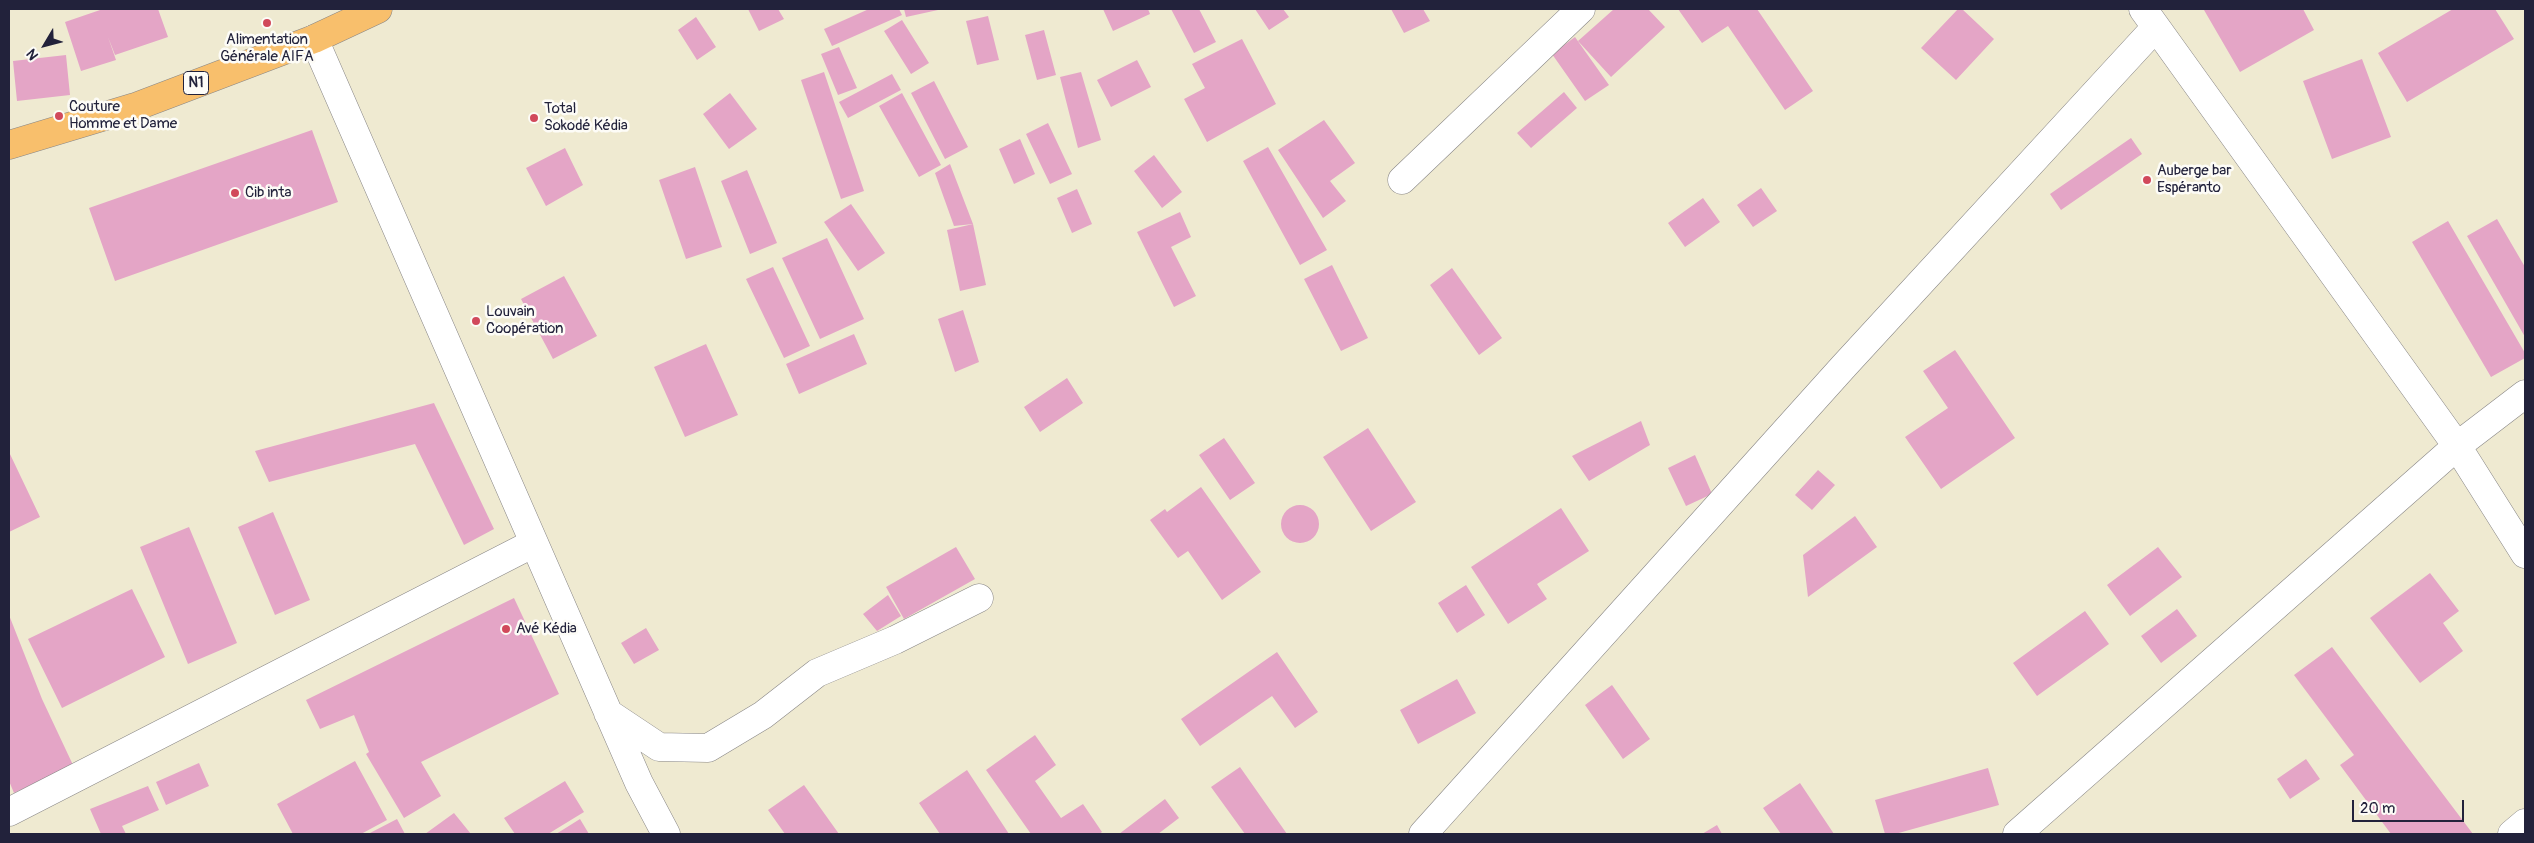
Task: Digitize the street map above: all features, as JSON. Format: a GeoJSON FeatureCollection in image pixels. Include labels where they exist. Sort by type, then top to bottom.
{"type":"FeatureCollection","features":[{"type":"Feature","properties":{"kind":"highway","name":"N1"},"geometry":{"type":"LineString","coordinates":[[9,145],[135,107],[314,39],[378,9]]}},
{"type":"Feature","properties":{"kind":"street"},"geometry":{"type":"LineString","coordinates":[[1402,180],[1581,9]]}},
{"type":"Feature","properties":{"kind":"street"},"geometry":{"type":"LineString","coordinates":[[1423,834],[1844,366],[2150,18],[2456,446],[2525,554]]}},
{"type":"Feature","properties":{"kind":"street"},"geometry":{"type":"LineString","coordinates":[[314,39],[608,713],[639,783],[666,834]]}},
{"type":"Feature","properties":{"kind":"street"},"geometry":{"type":"LineString","coordinates":[[2017,834],[2456,446],[2525,394]]}},
{"type":"Feature","properties":{"kind":"street"},"geometry":{"type":"LineString","coordinates":[[9,812],[534,543]]}},
{"type":"Feature","properties":{"kind":"street"},"geometry":{"type":"LineString","coordinates":[[608,713],[659,747],[708,748],[763,716],[817,673],[873,650],[979,598]]}},
{"type":"Feature","properties":{"kind":"street"},"geometry":{"type":"LineString","coordinates":[[2512,834],[2525,823]]}},
{"type":"Feature","properties":{"kind":"building"},"geometry":{"type":"Polygon","coordinates":[[[103,9],[158,9],[168,37],[115,55],[108,37],[116,60],[81,71],[65,22],[103,9]]]}},
{"type":"Feature","properties":{"kind":"building"},"geometry":{"type":"Polygon","coordinates":[[[748,9],[778,9],[784,19],[759,31],[748,9]]]}},
{"type":"Feature","properties":{"kind":"building"},"geometry":{"type":"Polygon","coordinates":[[[869,9],[899,9],[902,15],[832,46],[824,29],[869,9]]]}},
{"type":"Feature","properties":{"kind":"building"},"geometry":{"type":"Polygon","coordinates":[[[904,9],[938,9],[938,10],[906,17],[904,9]]]}},
{"type":"Feature","properties":{"kind":"building"},"geometry":{"type":"Polygon","coordinates":[[[1103,9],[1148,9],[1150,14],[1113,31],[1103,9]]]}},
{"type":"Feature","properties":{"kind":"building"},"geometry":{"type":"Polygon","coordinates":[[[1171,9],[1199,9],[1216,42],[1194,53],[1171,9]]]}},
{"type":"Feature","properties":{"kind":"building"},"geometry":{"type":"Polygon","coordinates":[[[1255,9],[1283,9],[1289,17],[1269,30],[1255,9]]]}},
{"type":"Feature","properties":{"kind":"building"},"geometry":{"type":"Polygon","coordinates":[[[1391,9],[1423,9],[1430,21],[1404,33],[1391,9]]]}},
{"type":"Feature","properties":{"kind":"building"},"geometry":{"type":"Polygon","coordinates":[[[1614,9],[1648,9],[1665,27],[1611,77],[1578,41],[1614,9]]]}},
{"type":"Feature","properties":{"kind":"building"},"geometry":{"type":"Polygon","coordinates":[[[1678,9],[1757,9],[1813,91],[1785,110],[1728,26],[1702,43],[1678,9]]]}},
{"type":"Feature","properties":{"kind":"building"},"geometry":{"type":"Polygon","coordinates":[[[1958,9],[1962,9],[1994,39],[1956,80],[1921,48],[1958,9]]]}},
{"type":"Feature","properties":{"kind":"building"},"geometry":{"type":"Polygon","coordinates":[[[2303,9],[2314,30],[2240,72],[2204,10],[2303,9]]]}},
{"type":"Feature","properties":{"kind":"building"},"geometry":{"type":"Polygon","coordinates":[[[2453,9],[2495,9],[2514,39],[2407,102],[2378,53],[2453,9]]]}},
{"type":"Feature","properties":{"kind":"building"},"geometry":{"type":"Polygon","coordinates":[[[988,16],[999,60],[977,65],[966,21],[988,16]]]}},
{"type":"Feature","properties":{"kind":"building"},"geometry":{"type":"Polygon","coordinates":[[[696,17],[716,47],[697,60],[678,30],[696,17]]]}},
{"type":"Feature","properties":{"kind":"building"},"geometry":{"type":"Polygon","coordinates":[[[902,20],[929,63],[911,74],[884,31],[902,20]]]}},
{"type":"Feature","properties":{"kind":"building"},"geometry":{"type":"Polygon","coordinates":[[[1044,30],[1056,75],[1037,80],[1025,35],[1044,30]]]}},
{"type":"Feature","properties":{"kind":"building"},"geometry":{"type":"Polygon","coordinates":[[[1575,37],[1609,85],[1585,101],[1552,54],[1575,37]]]}},
{"type":"Feature","properties":{"kind":"building"},"geometry":{"type":"Polygon","coordinates":[[[1242,39],[1276,104],[1207,142],[1184,99],[1205,88],[1192,64],[1242,39]]]}},
{"type":"Feature","properties":{"kind":"building"},"geometry":{"type":"Polygon","coordinates":[[[839,47],[857,88],[838,95],[821,54],[839,47]]]}},
{"type":"Feature","properties":{"kind":"building"},"geometry":{"type":"Polygon","coordinates":[[[66,55],[70,95],[17,101],[13,61],[66,55]]]}},
{"type":"Feature","properties":{"kind":"building"},"geometry":{"type":"Polygon","coordinates":[[[2362,59],[2391,137],[2332,159],[2303,81],[2362,59]]]}},
{"type":"Feature","properties":{"kind":"building"},"geometry":{"type":"Polygon","coordinates":[[[1137,60],[1151,87],[1111,107],[1097,80],[1137,60]]]}},
{"type":"Feature","properties":{"kind":"building"},"geometry":{"type":"Polygon","coordinates":[[[824,72],[864,191],[841,199],[801,80],[824,72]]]}},
{"type":"Feature","properties":{"kind":"building"},"geometry":{"type":"Polygon","coordinates":[[[1081,72],[1101,140],[1078,148],[1060,77],[1081,72]]]}},
{"type":"Feature","properties":{"kind":"building"},"geometry":{"type":"Polygon","coordinates":[[[892,74],[901,90],[848,118],[839,102],[892,74]]]}},
{"type":"Feature","properties":{"kind":"building"},"geometry":{"type":"Polygon","coordinates":[[[934,81],[968,147],[945,159],[911,93],[934,81]]]}},
{"type":"Feature","properties":{"kind":"building"},"geometry":{"type":"Polygon","coordinates":[[[1564,92],[1577,108],[1531,148],[1517,133],[1564,92]]]}},
{"type":"Feature","properties":{"kind":"building"},"geometry":{"type":"Polygon","coordinates":[[[730,93],[757,129],[729,149],[703,114],[730,93]]]}},
{"type":"Feature","properties":{"kind":"building"},"geometry":{"type":"Polygon","coordinates":[[[902,93],[941,165],[919,177],[879,106],[902,93]]]}},
{"type":"Feature","properties":{"kind":"building"},"geometry":{"type":"Polygon","coordinates":[[[1324,120],[1355,163],[1330,181],[1346,201],[1323,218],[1278,150],[1324,120]]]}},
{"type":"Feature","properties":{"kind":"building"},"geometry":{"type":"Polygon","coordinates":[[[1048,123],[1072,174],[1050,184],[1026,134],[1048,123]]]}},
{"type":"Feature","properties":{"kind":"building"},"geometry":{"type":"Polygon","coordinates":[[[312,130],[338,202],[115,281],[89,208],[312,130]]]}},
{"type":"Feature","properties":{"kind":"building"},"geometry":{"type":"Polygon","coordinates":[[[2131,138],[2142,154],[2061,210],[2050,194],[2131,138]]]}},
{"type":"Feature","properties":{"kind":"building"},"geometry":{"type":"Polygon","coordinates":[[[1020,139],[1035,174],[1014,184],[999,149],[1020,139]]]}},
{"type":"Feature","properties":{"kind":"building"},"geometry":{"type":"Polygon","coordinates":[[[1268,147],[1327,250],[1300,265],[1243,161],[1268,147]]]}},
{"type":"Feature","properties":{"kind":"building"},"geometry":{"type":"Polygon","coordinates":[[[565,148],[583,185],[546,206],[526,168],[565,148]]]}},
{"type":"Feature","properties":{"kind":"building"},"geometry":{"type":"Polygon","coordinates":[[[1154,155],[1182,192],[1162,208],[1134,171],[1154,155]]]}},
{"type":"Feature","properties":{"kind":"building"},"geometry":{"type":"Polygon","coordinates":[[[950,164],[973,224],[954,226],[935,173],[950,164]]]}},
{"type":"Feature","properties":{"kind":"building"},"geometry":{"type":"Polygon","coordinates":[[[695,167],[722,247],[686,259],[659,180],[695,167]]]}},
{"type":"Feature","properties":{"kind":"building"},"geometry":{"type":"Polygon","coordinates":[[[747,170],[777,243],[750,254],[721,181],[747,170]]]}},
{"type":"Feature","properties":{"kind":"building"},"geometry":{"type":"Polygon","coordinates":[[[1761,188],[1777,211],[1753,227],[1737,205],[1761,188]]]}},
{"type":"Feature","properties":{"kind":"building"},"geometry":{"type":"Polygon","coordinates":[[[1077,189],[1092,224],[1072,233],[1057,198],[1077,189]]]}},
{"type":"Feature","properties":{"kind":"building"},"geometry":{"type":"Polygon","coordinates":[[[1703,198],[1720,222],[1685,247],[1668,223],[1703,198]]]}},
{"type":"Feature","properties":{"kind":"building"},"geometry":{"type":"Polygon","coordinates":[[[851,204],[885,253],[858,271],[824,222],[851,204]]]}},
{"type":"Feature","properties":{"kind":"building"},"geometry":{"type":"Polygon","coordinates":[[[1180,212],[1191,237],[1171,247],[1196,296],[1174,307],[1137,232],[1180,212]]]}},
{"type":"Feature","properties":{"kind":"building"},"geometry":{"type":"Polygon","coordinates":[[[2497,219],[2525,267],[2525,337],[2467,236],[2497,219]]]}},
{"type":"Feature","properties":{"kind":"building"},"geometry":{"type":"Polygon","coordinates":[[[2448,221],[2525,353],[2525,358],[2491,377],[2412,242],[2448,221]]]}},
{"type":"Feature","properties":{"kind":"building"},"geometry":{"type":"Polygon","coordinates":[[[973,224],[986,285],[960,291],[947,230],[973,224]]]}},
{"type":"Feature","properties":{"kind":"building"},"geometry":{"type":"Polygon","coordinates":[[[827,238],[864,319],[820,339],[782,258],[827,238]]]}},
{"type":"Feature","properties":{"kind":"building"},"geometry":{"type":"Polygon","coordinates":[[[1332,265],[1368,338],[1341,351],[1304,279],[1332,265]]]}},
{"type":"Feature","properties":{"kind":"building"},"geometry":{"type":"Polygon","coordinates":[[[773,267],[810,346],[784,358],[746,279],[773,267]]]}},
{"type":"Feature","properties":{"kind":"building"},"geometry":{"type":"Polygon","coordinates":[[[1452,268],[1502,338],[1479,355],[1430,285],[1452,268]]]}},
{"type":"Feature","properties":{"kind":"building"},"geometry":{"type":"Polygon","coordinates":[[[564,276],[597,336],[553,359],[521,299],[564,276]]]}},
{"type":"Feature","properties":{"kind":"building"},"geometry":{"type":"Polygon","coordinates":[[[963,310],[979,362],[955,372],[938,319],[963,310]]]}},
{"type":"Feature","properties":{"kind":"building"},"geometry":{"type":"Polygon","coordinates":[[[854,334],[867,364],[799,394],[786,364],[854,334]]]}},
{"type":"Feature","properties":{"kind":"building"},"geometry":{"type":"Polygon","coordinates":[[[706,344],[738,415],[685,437],[654,367],[706,344]]]}},
{"type":"Feature","properties":{"kind":"building"},"geometry":{"type":"Polygon","coordinates":[[[1955,350],[2015,438],[1941,489],[1905,437],[1948,408],[1923,371],[1955,350]]]}},
{"type":"Feature","properties":{"kind":"building"},"geometry":{"type":"Polygon","coordinates":[[[1067,378],[1083,403],[1040,432],[1024,407],[1067,378]]]}},
{"type":"Feature","properties":{"kind":"building"},"geometry":{"type":"Polygon","coordinates":[[[434,403],[494,529],[464,545],[415,444],[269,482],[255,451],[434,403]]]}},
{"type":"Feature","properties":{"kind":"building"},"geometry":{"type":"Polygon","coordinates":[[[1641,421],[1650,445],[1589,481],[1572,456],[1641,421]]]}},
{"type":"Feature","properties":{"kind":"building"},"geometry":{"type":"Polygon","coordinates":[[[1368,428],[1416,502],[1371,531],[1323,457],[1368,428]]]}},
{"type":"Feature","properties":{"kind":"building"},"geometry":{"type":"Polygon","coordinates":[[[1224,438],[1255,483],[1230,500],[1199,455],[1224,438]]]}},
{"type":"Feature","properties":{"kind":"building"},"geometry":{"type":"Polygon","coordinates":[[[9,452],[40,517],[9,532],[9,452]]]}},
{"type":"Feature","properties":{"kind":"building"},"geometry":{"type":"Polygon","coordinates":[[[1695,455],[1712,494],[1686,506],[1668,468],[1695,455]]]}},
{"type":"Feature","properties":{"kind":"building"},"geometry":{"type":"Polygon","coordinates":[[[1818,470],[1835,485],[1812,510],[1795,495],[1818,470]]]}},
{"type":"Feature","properties":{"kind":"building"},"geometry":{"type":"Polygon","coordinates":[[[1201,487],[1261,572],[1222,600],[1188,551],[1178,558],[1150,520],[1165,509],[1167,512],[1201,487]]]}},
{"type":"Feature","properties":{"kind":"building"},"geometry":{"type":"Polygon","coordinates":[[[1300,505],[1313,511],[1319,524],[1313,537],[1300,543],[1287,537],[1281,524],[1287,511],[1300,505]]]}},
{"type":"Feature","properties":{"kind":"building"},"geometry":{"type":"Polygon","coordinates":[[[1561,508],[1589,551],[1537,584],[1547,599],[1508,624],[1471,567],[1561,508]]]}},
{"type":"Feature","properties":{"kind":"building"},"geometry":{"type":"Polygon","coordinates":[[[273,512],[310,600],[275,615],[238,527],[273,512]]]}},
{"type":"Feature","properties":{"kind":"building"},"geometry":{"type":"Polygon","coordinates":[[[1855,516],[1877,547],[1808,597],[1803,555],[1855,516]]]}},
{"type":"Feature","properties":{"kind":"building"},"geometry":{"type":"Polygon","coordinates":[[[189,527],[237,643],[188,664],[140,547],[189,527]]]}},
{"type":"Feature","properties":{"kind":"building"},"geometry":{"type":"Polygon","coordinates":[[[956,547],[975,579],[904,619],[886,587],[956,547]]]}},
{"type":"Feature","properties":{"kind":"building"},"geometry":{"type":"Polygon","coordinates":[[[2158,547],[2182,577],[2130,616],[2107,585],[2158,547]]]}},
{"type":"Feature","properties":{"kind":"building"},"geometry":{"type":"Polygon","coordinates":[[[2430,573],[2459,611],[2443,623],[2463,651],[2420,683],[2370,618],[2430,573]]]}},
{"type":"Feature","properties":{"kind":"building"},"geometry":{"type":"Polygon","coordinates":[[[1466,585],[1485,615],[1457,633],[1438,603],[1466,585]]]}},
{"type":"Feature","properties":{"kind":"building"},"geometry":{"type":"Polygon","coordinates":[[[132,589],[165,657],[62,708],[28,639],[132,589]]]}},
{"type":"Feature","properties":{"kind":"building"},"geometry":{"type":"Polygon","coordinates":[[[888,595],[901,616],[877,631],[863,614],[888,595]]]}},
{"type":"Feature","properties":{"kind":"building"},"geometry":{"type":"Polygon","coordinates":[[[514,598],[559,694],[421,762],[441,796],[404,818],[366,754],[369,752],[354,715],[320,729],[306,700],[514,598]]]}},
{"type":"Feature","properties":{"kind":"building"},"geometry":{"type":"Polygon","coordinates":[[[2177,609],[2197,636],[2161,663],[2141,636],[2177,609]]]}},
{"type":"Feature","properties":{"kind":"building"},"geometry":{"type":"Polygon","coordinates":[[[2085,611],[2109,644],[2037,696],[2013,663],[2085,611]]]}},
{"type":"Feature","properties":{"kind":"building"},"geometry":{"type":"Polygon","coordinates":[[[9,615],[42,699],[73,765],[14,793],[9,781],[9,615]]]}},
{"type":"Feature","properties":{"kind":"building"},"geometry":{"type":"Polygon","coordinates":[[[646,628],[659,650],[634,664],[621,643],[646,628]]]}},
{"type":"Feature","properties":{"kind":"building"},"geometry":{"type":"Polygon","coordinates":[[[2332,647],[2473,834],[2391,834],[2340,765],[2354,755],[2294,675],[2332,647]]]}},
{"type":"Feature","properties":{"kind":"building"},"geometry":{"type":"Polygon","coordinates":[[[1277,652],[1318,712],[1295,728],[1272,696],[1200,746],[1181,719],[1277,652]]]}},
{"type":"Feature","properties":{"kind":"building"},"geometry":{"type":"Polygon","coordinates":[[[1457,679],[1476,713],[1418,744],[1400,710],[1457,679]]]}},
{"type":"Feature","properties":{"kind":"building"},"geometry":{"type":"Polygon","coordinates":[[[1612,685],[1650,739],[1623,759],[1585,705],[1612,685]]]}},
{"type":"Feature","properties":{"kind":"building"},"geometry":{"type":"Polygon","coordinates":[[[1035,735],[1056,765],[1035,781],[1061,818],[1083,804],[1102,832],[1099,834],[1031,834],[986,770],[1035,735]]]}},
{"type":"Feature","properties":{"kind":"building"},"geometry":{"type":"Polygon","coordinates":[[[2306,759],[2320,779],[2290,799],[2277,779],[2306,759]]]}},
{"type":"Feature","properties":{"kind":"building"},"geometry":{"type":"Polygon","coordinates":[[[355,761],[387,820],[361,834],[293,834],[277,804],[355,761]]]}},
{"type":"Feature","properties":{"kind":"building"},"geometry":{"type":"Polygon","coordinates":[[[199,763],[209,786],[166,805],[156,782],[199,763]]]}},
{"type":"Feature","properties":{"kind":"building"},"geometry":{"type":"Polygon","coordinates":[[[1240,767],[1287,834],[1245,834],[1211,787],[1240,767]]]}},
{"type":"Feature","properties":{"kind":"building"},"geometry":{"type":"Polygon","coordinates":[[[1988,768],[1999,805],[1895,834],[1885,834],[1875,800],[1988,768]]]}},
{"type":"Feature","properties":{"kind":"building"},"geometry":{"type":"Polygon","coordinates":[[[967,770],[1009,834],[940,834],[919,803],[967,770]]]}},
{"type":"Feature","properties":{"kind":"building"},"geometry":{"type":"Polygon","coordinates":[[[565,781],[584,812],[548,834],[515,834],[504,818],[565,781]]]}},
{"type":"Feature","properties":{"kind":"building"},"geometry":{"type":"Polygon","coordinates":[[[1800,783],[1834,834],[1781,834],[1763,808],[1800,783]]]}},
{"type":"Feature","properties":{"kind":"building"},"geometry":{"type":"Polygon","coordinates":[[[804,785],[839,834],[785,834],[768,810],[804,785]]]}},
{"type":"Feature","properties":{"kind":"building"},"geometry":{"type":"Polygon","coordinates":[[[148,786],[159,810],[122,826],[126,834],[101,834],[90,809],[148,786]]]}},
{"type":"Feature","properties":{"kind":"building"},"geometry":{"type":"Polygon","coordinates":[[[1165,799],[1179,818],[1158,834],[1119,834],[1165,799]]]}},
{"type":"Feature","properties":{"kind":"building"},"geometry":{"type":"Polygon","coordinates":[[[454,813],[471,834],[425,834],[454,813]]]}},
{"type":"Feature","properties":{"kind":"building"},"geometry":{"type":"Polygon","coordinates":[[[397,819],[405,834],[368,834],[397,819]]]}},
{"type":"Feature","properties":{"kind":"building"},"geometry":{"type":"Polygon","coordinates":[[[580,819],[589,834],[556,834],[580,819]]]}},
{"type":"Feature","properties":{"kind":"building"},"geometry":{"type":"Polygon","coordinates":[[[1717,825],[1722,834],[1702,834],[1717,825]]]}},
{"type":"Feature","properties":{"kind":"place","name":"Alimentation Générale AIFA"},"geometry":{"type":"Point","coordinates":[267,23]}},
{"type":"Feature","properties":{"kind":"place","name":"Couture Homme et Dame"},"geometry":{"type":"Point","coordinates":[59,116]}},
{"type":"Feature","properties":{"kind":"place","name":"Total Sokodé Kédia"},"geometry":{"type":"Point","coordinates":[534,118]}},
{"type":"Feature","properties":{"kind":"place","name":"Auberge bar Espéranto"},"geometry":{"type":"Point","coordinates":[2147,180]}},
{"type":"Feature","properties":{"kind":"place","name":"Cib inta"},"geometry":{"type":"Point","coordinates":[235,193]}},
{"type":"Feature","properties":{"kind":"place","name":"Louvain Coopération"},"geometry":{"type":"Point","coordinates":[476,321]}},
{"type":"Feature","properties":{"kind":"place","name":"Avé Kédia"},"geometry":{"type":"Point","coordinates":[506,629]}}]}
